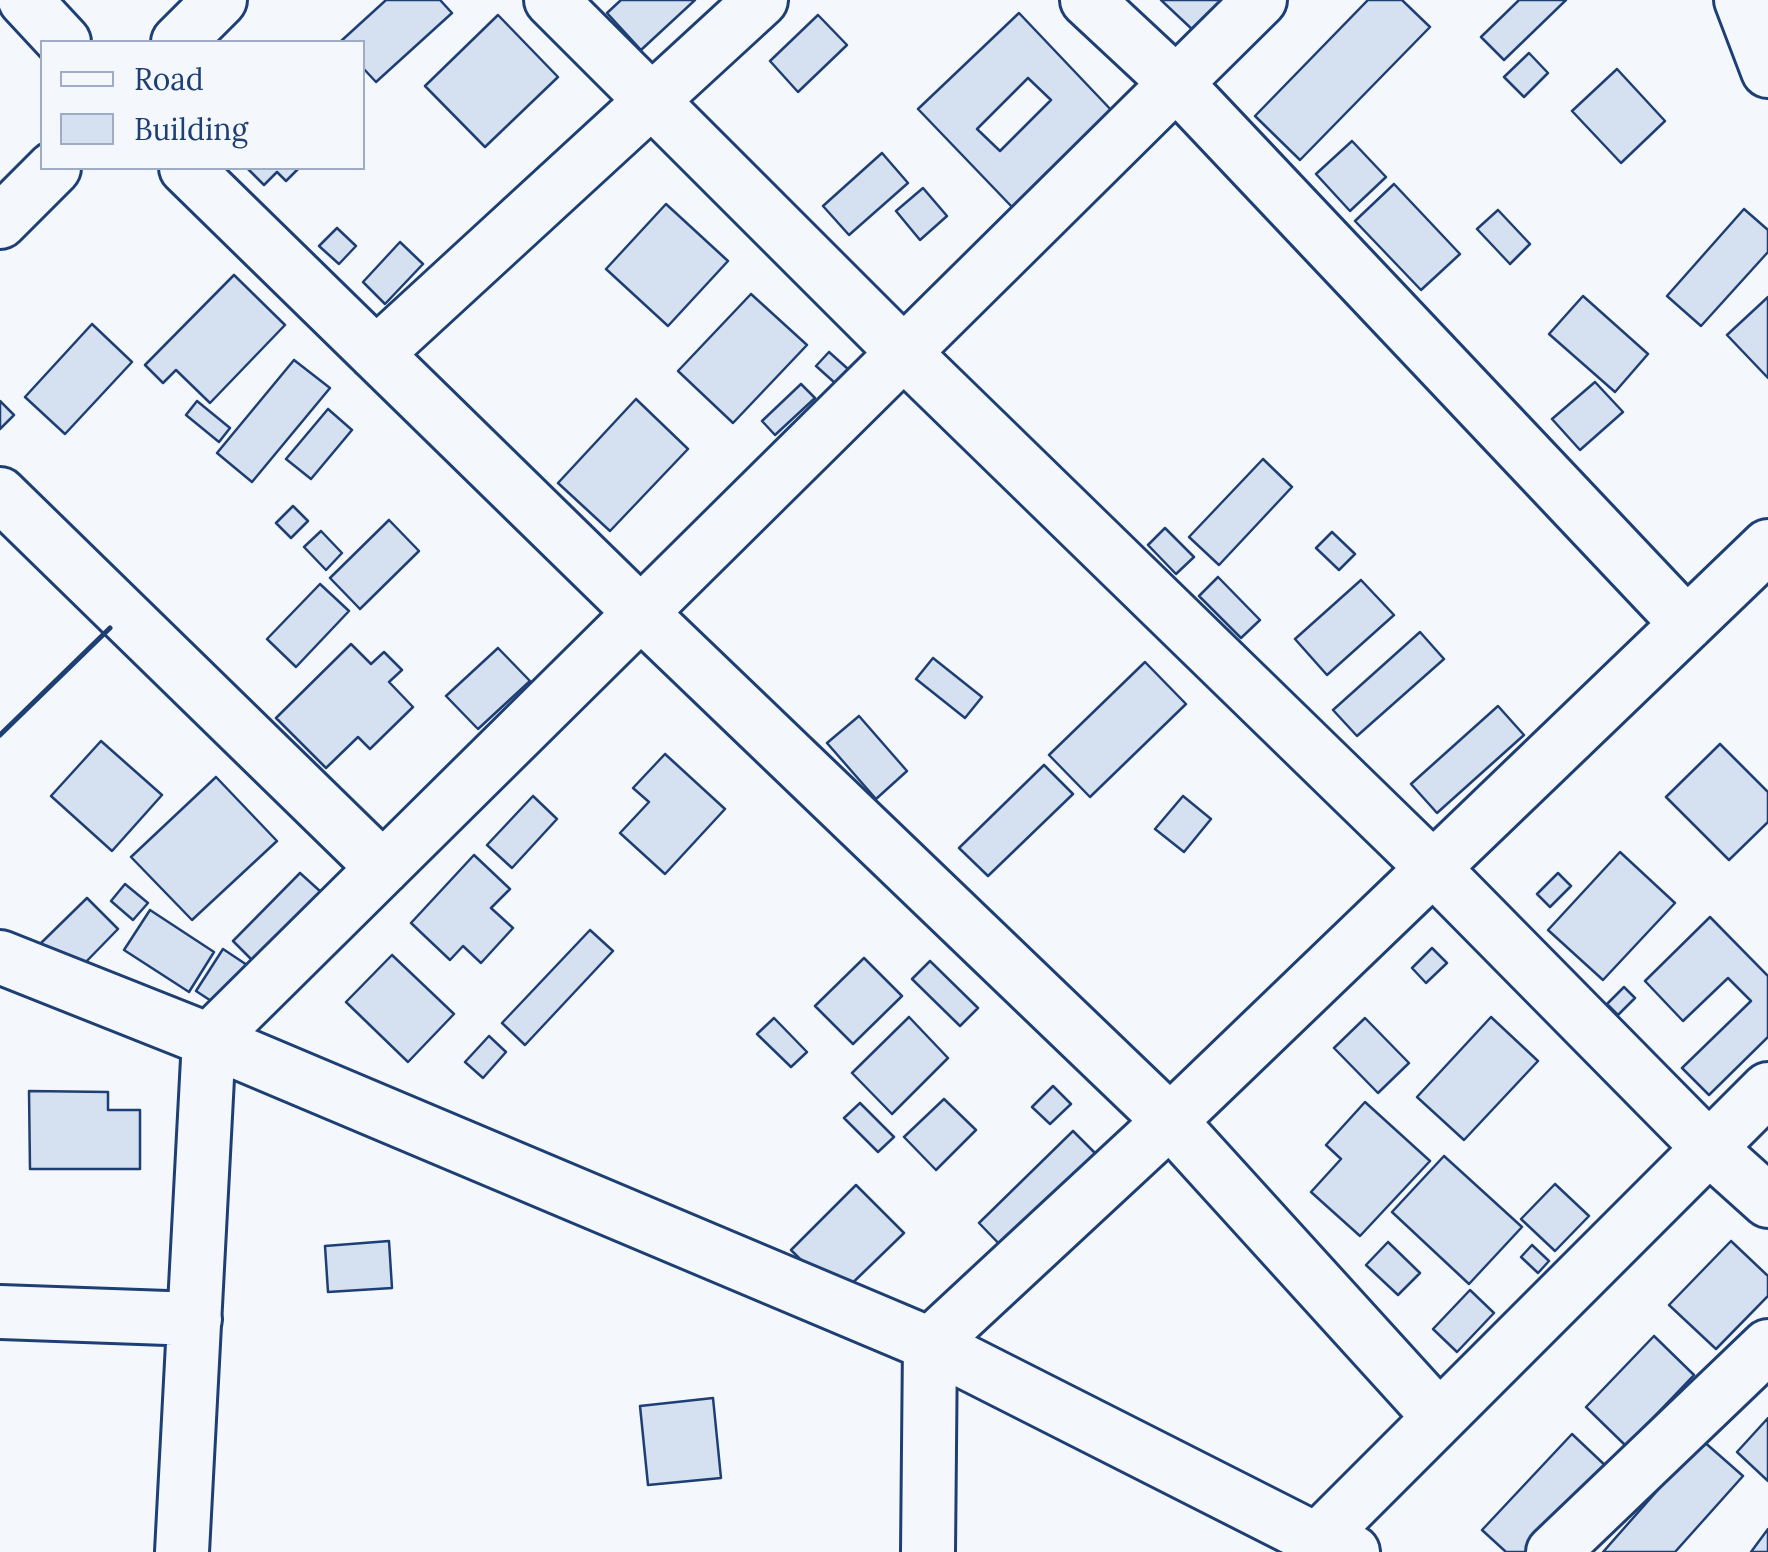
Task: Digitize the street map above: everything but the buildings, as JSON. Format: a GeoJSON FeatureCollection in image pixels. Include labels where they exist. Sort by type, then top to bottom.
{"type":"FeatureCollection","features":[{"type":"Feature","properties":{"kind":"street"},"geometry":{"type":"LineString","coordinates":[[25,0],[62,40]]}},
{"type":"Feature","properties":{"kind":"street"},"geometry":{"type":"LineString","coordinates":[[180,40],[220,0]]}},
{"type":"Feature","properties":{"kind":"street"},"geometry":{"type":"LineString","coordinates":[[551,0],[904,352],[1433,868],[1709,1148],[1768,1201]]}},
{"type":"Feature","properties":{"kind":"street"},"geometry":{"type":"LineString","coordinates":[[376,354],[761,0]]}},
{"type":"Feature","properties":{"kind":"street"},"geometry":{"type":"LineString","coordinates":[[1088,0],[1176,84],[1686,624]]}},
{"type":"Feature","properties":{"kind":"street"},"geometry":{"type":"LineString","coordinates":[[182,1552],[209,1040],[1260,0]]}},
{"type":"Feature","properties":{"kind":"street"},"geometry":{"type":"LineString","coordinates":[[1742,0],[1768,71]]}},
{"type":"Feature","properties":{"kind":"street"},"geometry":{"type":"LineString","coordinates":[[0,222],[52,170]]}},
{"type":"Feature","properties":{"kind":"street"},"geometry":{"type":"LineString","coordinates":[[188,170],[640,613],[1170,1120],[1440,1417]]}},
{"type":"Feature","properties":{"kind":"street"},"geometry":{"type":"LineString","coordinates":[[0,494],[383,868]]}},
{"type":"Feature","properties":{"kind":"street"},"geometry":{"type":"LineString","coordinates":[[928,1552],[930,1344],[1170,1120],[1768,546]]}},
{"type":"Feature","properties":{"kind":"street"},"geometry":{"type":"LineString","coordinates":[[0,957],[209,1040],[930,1344],[1329,1548],[1440,1417],[1768,1088]]}},
{"type":"Feature","properties":{"kind":"street"},"geometry":{"type":"LineString","coordinates":[[0,1312],[195,1319]]}},
{"type":"Feature","properties":{"kind":"street"},"geometry":{"type":"LineString","coordinates":[[1553,1552],[1768,1346]]}},
{"type":"Feature","properties":{"kind":"wall"},"geometry":{"type":"LineString","coordinates":[[0,735],[110,628]]}}]}
